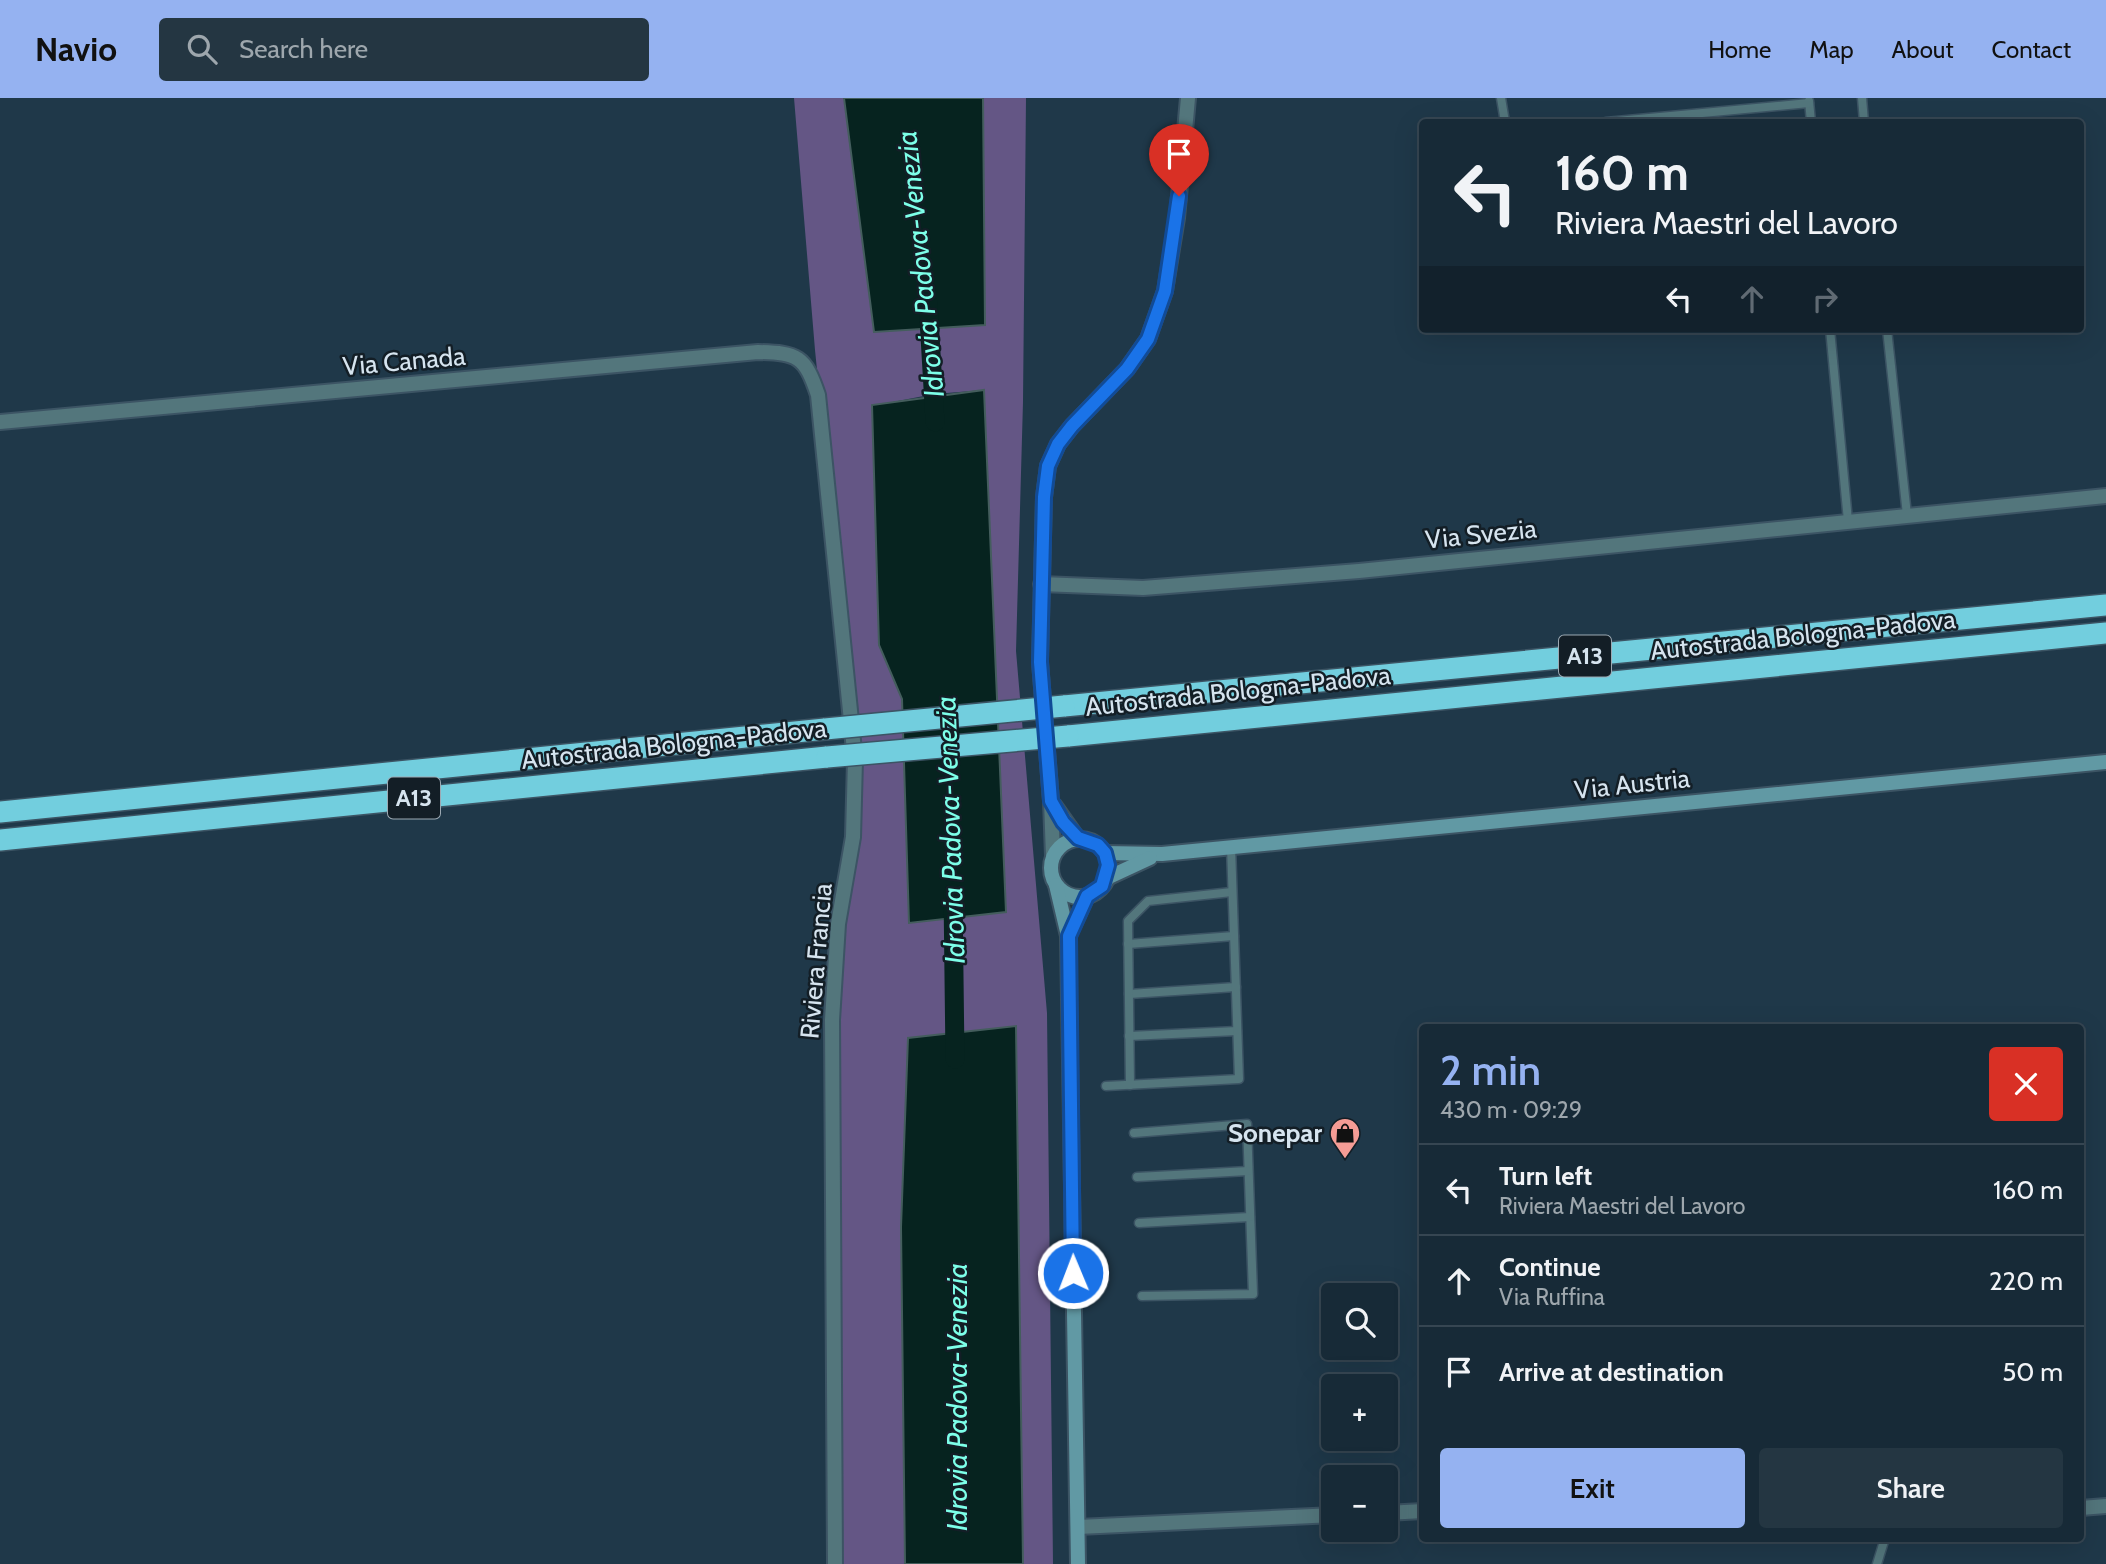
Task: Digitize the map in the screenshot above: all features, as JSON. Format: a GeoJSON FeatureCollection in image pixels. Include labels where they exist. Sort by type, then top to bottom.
{"type":"FeatureCollection","features":[{"type":"Feature","properties":{"kind":"highway","name":"Autostrada Bologna-Padova"},"geometry":{"type":"LineString","coordinates":[[0,812],[2106,605]]}},
{"type":"Feature","properties":{"kind":"highway","name":"Autostrada Bologna-Padova"},"geometry":{"type":"LineString","coordinates":[[0,840],[2106,632]]}},
{"type":"Feature","properties":{"kind":"street"},"geometry":{"type":"LineString","coordinates":[[1078,1564],[1069,936],[1050,866],[1051,801],[1040,662],[1041,584],[1048,466],[1058,444],[1072,426],[1119,378],[1148,339],[1165,291],[1177,218],[1188,98]]}},
{"type":"Feature","properties":{"kind":"street","name":"Via Canada"},"geometry":{"type":"LineString","coordinates":[[0,422],[758,352],[789,353],[808,366]]}},
{"type":"Feature","properties":{"kind":"street","name":"Riviera Francia"},"geometry":{"type":"LineString","coordinates":[[808,366],[818,395],[855,760],[853,837],[838,924],[832,1020],[835,1564]]}},
{"type":"Feature","properties":{"kind":"street","name":"Via Svezia"},"geometry":{"type":"LineString","coordinates":[[1041,584],[1143,588],[1359,570],[2106,496]]}},
{"type":"Feature","properties":{"kind":"street","name":"Via Austria"},"geometry":{"type":"LineString","coordinates":[[1105,853],[1162,854],[2106,762]]}},
{"type":"Feature","properties":{"kind":"street"},"geometry":{"type":"LineString","coordinates":[[1051,801],[1063,822],[1078,838],[1098,845],[1105,853],[1108,865],[1107,878],[1102,886],[1087,896],[1069,936]]}},
{"type":"Feature","properties":{"kind":"street"},"geometry":{"type":"LineString","coordinates":[[1052,856],[1063,844],[1078,838]]}},
{"type":"Feature","properties":{"kind":"street","name":"Via Austria"},"geometry":{"type":"LineString","coordinates":[[1107,878],[1133,863],[1162,854]]}},
{"type":"Feature","properties":{"kind":"street"},"geometry":{"type":"LineString","coordinates":[[1056,885],[1070,895],[1087,896]]}},
{"type":"Feature","properties":{"kind":"street"},"geometry":{"type":"LineString","coordinates":[[2084,1507],[2106,1506]]}},
{"type":"Feature","properties":{"kind":"street"},"geometry":{"type":"LineString","coordinates":[[1398,1512],[1419,1511]]}},
{"type":"Feature","properties":{"kind":"street"},"geometry":{"type":"LineString","coordinates":[[1077,1527],[1321,1516]]}},
{"type":"Feature","properties":{"kind":"lane"},"geometry":{"type":"LineString","coordinates":[[1501,98],[1504,119]]}},
{"type":"Feature","properties":{"kind":"lane"},"geometry":{"type":"LineString","coordinates":[[1862,98],[1864,119]]}},
{"type":"Feature","properties":{"kind":"lane"},"geometry":{"type":"LineString","coordinates":[[1631,119],[1763,103],[1809,101],[1811,119]]}},
{"type":"Feature","properties":{"kind":"lane"},"geometry":{"type":"LineString","coordinates":[[1830,333],[1848,521]]}},
{"type":"Feature","properties":{"kind":"lane"},"geometry":{"type":"LineString","coordinates":[[1887,333],[1907,515]]}},
{"type":"Feature","properties":{"kind":"lane"},"geometry":{"type":"LineString","coordinates":[[1106,1086],[1239,1079],[1231,847]]}},
{"type":"Feature","properties":{"kind":"lane"},"geometry":{"type":"LineString","coordinates":[[1130,1085],[1128,921],[1148,901],[1232,892]]}},
{"type":"Feature","properties":{"kind":"lane"},"geometry":{"type":"LineString","coordinates":[[1128,944],[1234,936]]}},
{"type":"Feature","properties":{"kind":"lane"},"geometry":{"type":"LineString","coordinates":[[1129,993],[1236,987]]}},
{"type":"Feature","properties":{"kind":"lane"},"geometry":{"type":"LineString","coordinates":[[1129,1036],[1237,1031]]}},
{"type":"Feature","properties":{"kind":"lane"},"geometry":{"type":"LineString","coordinates":[[1134,1133],[1247,1124],[1253,1294],[1142,1296]]}},
{"type":"Feature","properties":{"kind":"lane"},"geometry":{"type":"LineString","coordinates":[[1137,1177],[1248,1171]]}},
{"type":"Feature","properties":{"kind":"lane"},"geometry":{"type":"LineString","coordinates":[[1139,1223],[1250,1217]]}},
{"type":"Feature","properties":{"kind":"lane"},"geometry":{"type":"LineString","coordinates":[[1877,1564],[1884,1542]]}},
{"type":"Feature","properties":{"kind":"shaded area"},"geometry":{"type":"Polygon","coordinates":[[[794,98],[844,98],[874,332],[984,106],[983,98],[1026,98],[1023,402],[1016,651],[1047,1013],[1053,1564],[1023,1564],[1016,1026],[901,1227],[905,1564],[839,1564],[832,1020],[853,837],[848,676],[815,350],[794,98]],[[984,390],[934,394],[872,406],[902,699],[909,923],[993,644],[984,390]]]}},
{"type":"Feature","properties":{"kind":"water"},"geometry":{"type":"Polygon","coordinates":[[[844,98],[983,98],[985,325],[874,332],[844,98]]]}},
{"type":"Feature","properties":{"kind":"water"},"geometry":{"type":"Polygon","coordinates":[[[984,390],[1006,912],[909,923],[902,699],[879,645],[872,405],[984,390]]]}},
{"type":"Feature","properties":{"kind":"water"},"geometry":{"type":"Polygon","coordinates":[[[1016,1026],[1023,1564],[905,1564],[901,1227],[908,1038],[1016,1026]]]}},
{"type":"Feature","properties":{"kind":"waterway","name":"Idrovia Padova-Venezia"},"geometry":{"type":"LineString","coordinates":[[928,302],[935,422]]}},
{"type":"Feature","properties":{"kind":"waterway","name":"Idrovia Padova-Venezia"},"geometry":{"type":"LineString","coordinates":[[953,893],[955,1059]]}},
{"type":"Feature","properties":{"kind":"place","name":"Sonepar"},"geometry":{"type":"Point","coordinates":[1345,1160]}},
{"type":"Feature","properties":{"kind":"route"},"geometry":{"type":"LineString","coordinates":[[1073,1273],[1069,936],[1076,914],[1087,896],[1102,886],[1107,878],[1108,865],[1105,853],[1098,845],[1078,838],[1063,822],[1051,801],[1040,662],[1044,497],[1048,466],[1058,444],[1127,369],[1148,339],[1165,291],[1179,196]]}}]}
